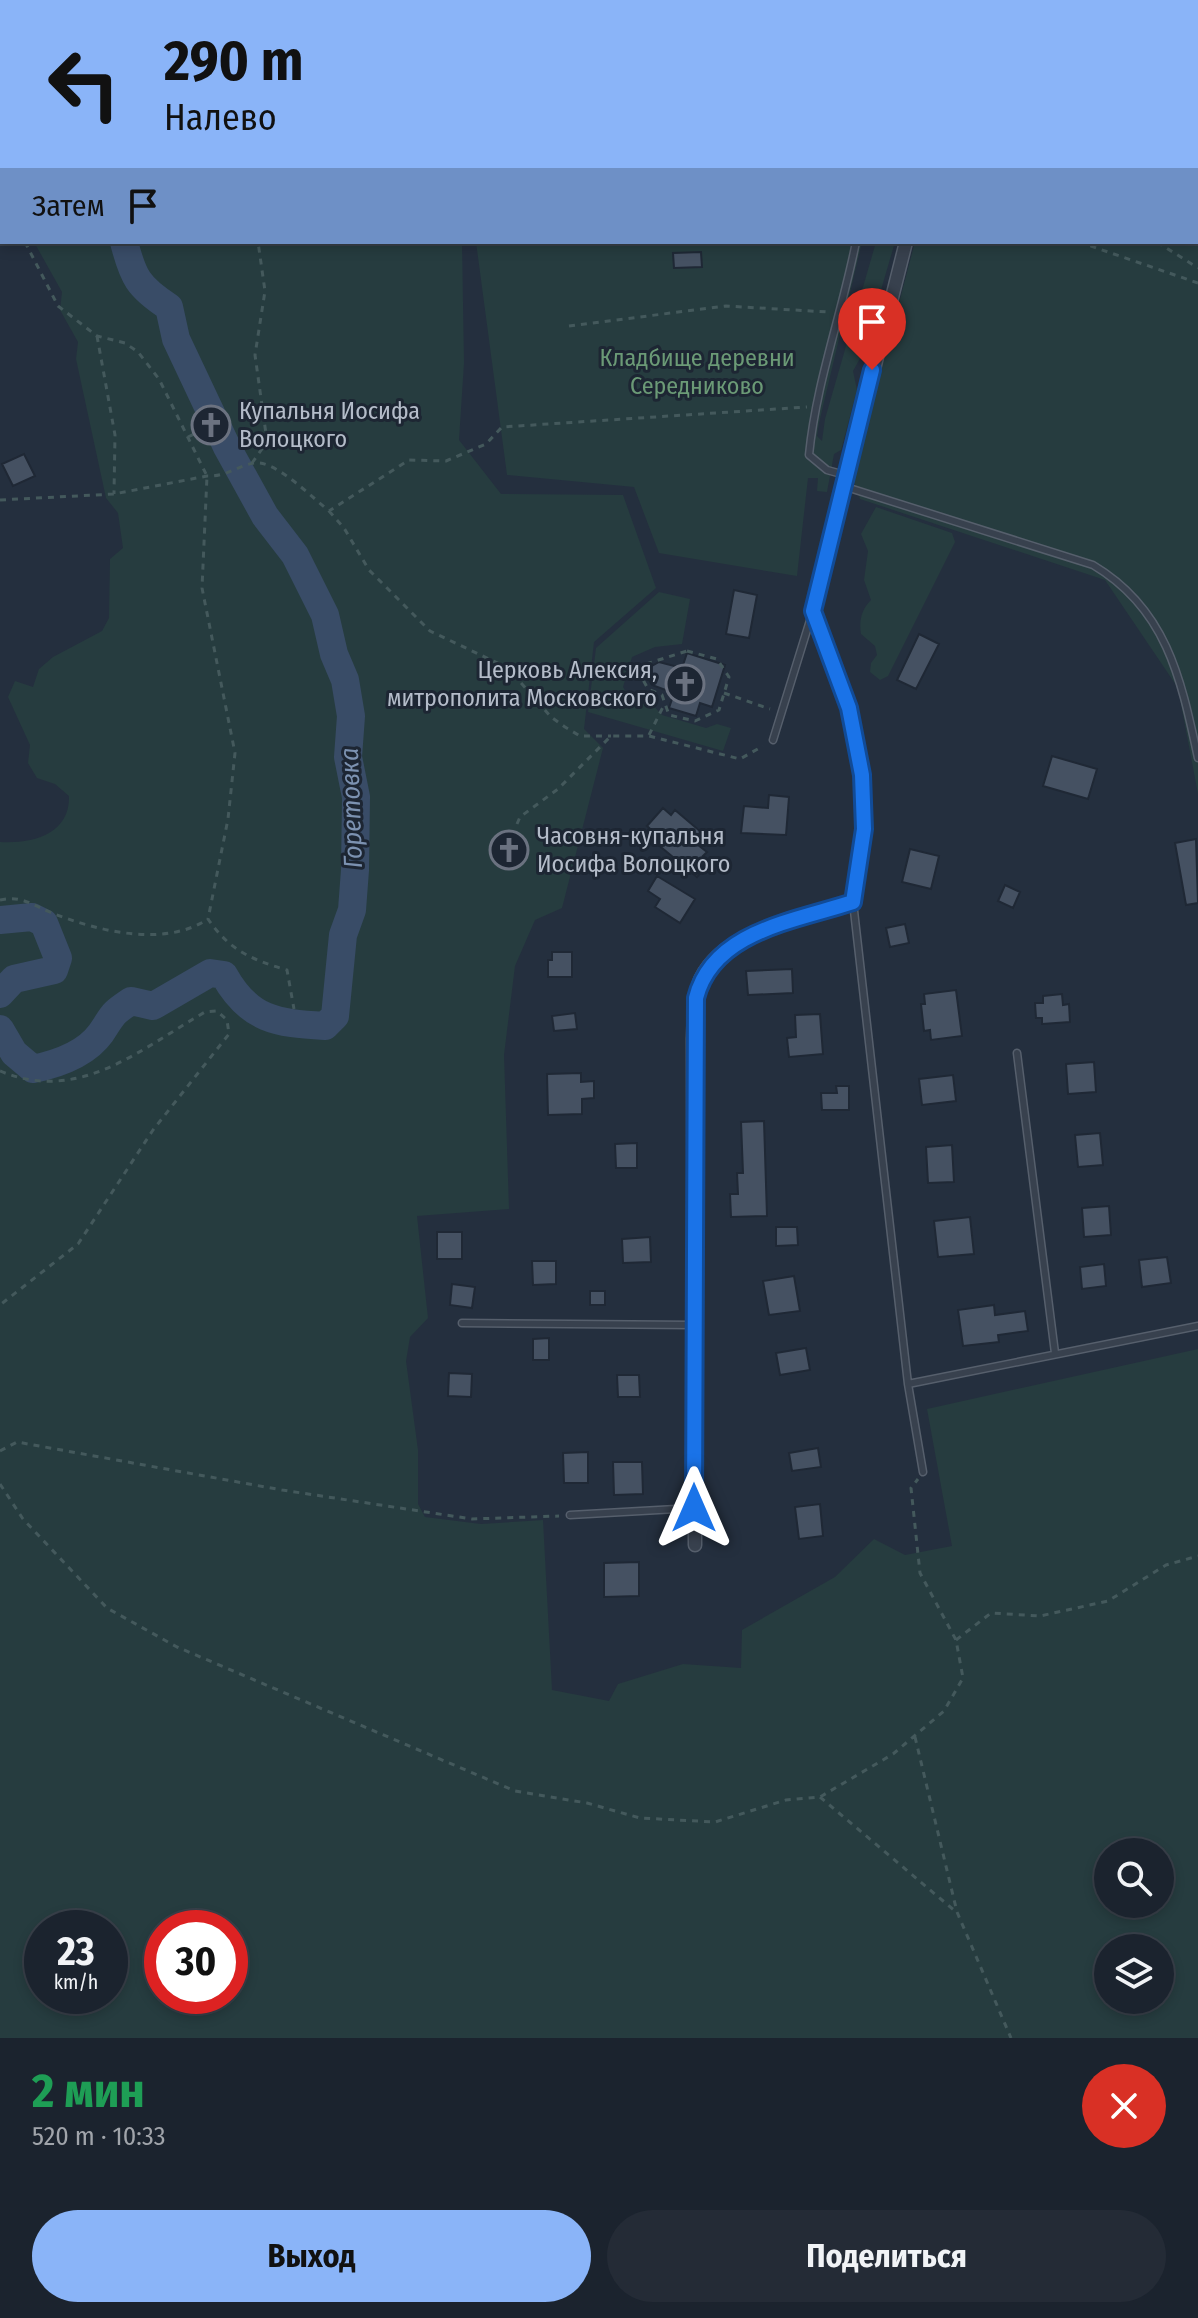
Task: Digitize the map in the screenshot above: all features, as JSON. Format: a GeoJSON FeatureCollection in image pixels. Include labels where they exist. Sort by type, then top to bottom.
{"type":"FeatureCollection","features":[{"type":"Feature","properties":{"kind":"street"},"geometry":{"type":"LineString","coordinates":[[695,1545],[693,1039],[701,978],[716,958],[751,935],[853,902],[864,829],[862,775],[849,708],[813,611],[905,244]]}},
{"type":"Feature","properties":{"kind":"lane"},"geometry":{"type":"LineString","coordinates":[[856,244],[841,313],[815,406],[809,455],[844,480],[1093,565],[1122,582],[1151,619],[1179,672],[1198,758]]}},
{"type":"Feature","properties":{"kind":"lane"},"geometry":{"type":"LineString","coordinates":[[773,740],[813,611]]}},
{"type":"Feature","properties":{"kind":"lane"},"geometry":{"type":"LineString","coordinates":[[853,902],[908,1384],[923,1472]]}},
{"type":"Feature","properties":{"kind":"lane"},"geometry":{"type":"LineString","coordinates":[[1017,1053],[1055,1353]]}},
{"type":"Feature","properties":{"kind":"lane"},"geometry":{"type":"LineString","coordinates":[[462,1323],[695,1325]]}},
{"type":"Feature","properties":{"kind":"lane"},"geometry":{"type":"LineString","coordinates":[[908,1384],[1198,1326]]}},
{"type":"Feature","properties":{"kind":"lane"},"geometry":{"type":"LineString","coordinates":[[570,1515],[694,1508]]}},
{"type":"Feature","properties":{"kind":"path"},"geometry":{"type":"LineString","coordinates":[[26,244],[58,306],[97,336],[125,343],[138,352],[159,379],[207,476],[202,588],[235,753],[228,819],[208,919],[223,942],[261,963],[287,970],[294,1009]]}},
{"type":"Feature","properties":{"kind":"path"},"geometry":{"type":"LineString","coordinates":[[0,500],[114,494],[207,476],[221,477],[252,463],[262,449],[266,434],[255,355],[265,291],[258,244]]}},
{"type":"Feature","properties":{"kind":"path"},"geometry":{"type":"LineString","coordinates":[[1085,244],[1198,283]]}},
{"type":"Feature","properties":{"kind":"path"},"geometry":{"type":"LineString","coordinates":[[1160,244],[1198,268]]}},
{"type":"Feature","properties":{"kind":"path"},"geometry":{"type":"LineString","coordinates":[[569,326],[726,306],[841,313]]}},
{"type":"Feature","properties":{"kind":"path"},"geometry":{"type":"LineString","coordinates":[[97,336],[115,435],[114,494]]}},
{"type":"Feature","properties":{"kind":"path"},"geometry":{"type":"LineString","coordinates":[[329,511],[409,460],[446,461],[486,444],[502,427],[815,406]]}},
{"type":"Feature","properties":{"kind":"path"},"geometry":{"type":"LineString","coordinates":[[188,437],[207,428]]}},
{"type":"Feature","properties":{"kind":"path"},"geometry":{"type":"LineString","coordinates":[[252,463],[276,468],[329,511],[344,528],[369,570],[430,631],[508,668],[551,717],[580,736],[649,736],[740,759],[773,740]]}},
{"type":"Feature","properties":{"kind":"path"},"geometry":{"type":"LineString","coordinates":[[687,651],[717,659],[729,677],[724,693],[719,710],[695,721],[669,715],[662,695],[648,689],[642,678],[646,664],[687,651]]}},
{"type":"Feature","properties":{"kind":"path"},"geometry":{"type":"LineString","coordinates":[[724,693],[758,705]]}},
{"type":"Feature","properties":{"kind":"path"},"geometry":{"type":"LineString","coordinates":[[649,736],[665,703]]}},
{"type":"Feature","properties":{"kind":"path"},"geometry":{"type":"LineString","coordinates":[[517,824],[520,817],[558,789],[611,736]]}},
{"type":"Feature","properties":{"kind":"path"},"geometry":{"type":"LineString","coordinates":[[0,900],[16,896],[87,926],[149,935],[191,930],[208,919]]}},
{"type":"Feature","properties":{"kind":"path"},"geometry":{"type":"LineString","coordinates":[[0,1071],[42,1083],[60,1083],[111,1066],[205,1012],[217,1011],[227,1020],[229,1034],[153,1130],[78,1244],[0,1305]]}},
{"type":"Feature","properties":{"kind":"path"},"geometry":{"type":"LineString","coordinates":[[0,1451],[17,1442],[282,1490],[472,1519],[570,1515]]}},
{"type":"Feature","properties":{"kind":"path"},"geometry":{"type":"LineString","coordinates":[[0,1484],[23,1519],[107,1608],[177,1647],[515,1791],[587,1803],[640,1818],[715,1822],[786,1800],[820,1797],[915,1737],[944,1711],[963,1678],[956,1640],[920,1573],[911,1488],[923,1472]]}},
{"type":"Feature","properties":{"kind":"path"},"geometry":{"type":"LineString","coordinates":[[956,1640],[991,1613],[1040,1616],[1108,1601],[1166,1565],[1198,1556]]}},
{"type":"Feature","properties":{"kind":"path"},"geometry":{"type":"LineString","coordinates":[[915,1737],[957,1912],[1011,2038]]}},
{"type":"Feature","properties":{"kind":"path"},"geometry":{"type":"LineString","coordinates":[[820,1797],[957,1912]]}},
{"type":"Feature","properties":{"kind":"green space"},"geometry":{"type":"Polygon","coordinates":[[[35,244],[462,244],[464,363],[459,440],[501,494],[623,495],[656,588],[594,642],[584,729],[603,748],[562,908],[535,920],[515,966],[504,1055],[509,1209],[417,1216],[428,1318],[410,1337],[406,1361],[418,1450],[418,1504],[425,1517],[481,1524],[543,1520],[552,1690],[609,1701],[618,1684],[683,1664],[741,1668],[742,1630],[835,1577],[874,1539],[905,1555],[952,1546],[927,1409],[1198,1349],[1198,2038],[0,2038],[0,842],[25,841],[47,834],[63,820],[68,809],[69,796],[55,784],[37,778],[28,763],[30,745],[8,697],[15,681],[33,687],[39,669],[53,657],[102,631],[109,618],[110,559],[123,548],[118,513],[106,498],[76,359],[78,342],[60,310],[62,292],[35,244]]]}},
{"type":"Feature","properties":{"kind":"green space","name":"Кладбище деревни Середниково"},"geometry":{"type":"Polygon","coordinates":[[[476,244],[862,244],[819,423],[817,436],[822,441],[825,419],[875,244],[894,244],[862,355],[853,371],[857,390],[841,450],[834,454],[827,492],[817,491],[818,478],[808,478],[797,576],[659,553],[634,487],[507,475],[476,244]]]}},
{"type":"Feature","properties":{"kind":"green space"},"geometry":{"type":"Polygon","coordinates":[[[914,244],[1198,244],[1198,794],[1178,688],[1105,580],[860,499],[853,478],[914,244]]]}},
{"type":"Feature","properties":{"kind":"green space"},"geometry":{"type":"Polygon","coordinates":[[[876,507],[952,533],[955,542],[888,676],[880,680],[870,672],[871,663],[877,655],[875,646],[861,634],[860,625],[863,612],[871,600],[864,580],[868,551],[861,534],[876,507]]]}},
{"type":"Feature","properties":{"kind":"green space"},"geometry":{"type":"Polygon","coordinates":[[[659,592],[690,599],[682,644],[655,647],[632,657],[623,687],[628,695],[651,703],[662,715],[706,728],[717,724],[731,728],[723,751],[588,712],[596,648],[659,592]]]}},
{"type":"Feature","properties":{"kind":"building"},"geometry":{"type":"Polygon","coordinates":[[[701,252],[702,267],[674,268],[673,253],[701,252]]]}},
{"type":"Feature","properties":{"kind":"building"},"geometry":{"type":"Polygon","coordinates":[[[24,454],[35,476],[13,486],[2,464],[24,454]]]}},
{"type":"Feature","properties":{"kind":"building"},"geometry":{"type":"Polygon","coordinates":[[[734,590],[757,595],[749,638],[726,634],[734,590]]]}},
{"type":"Feature","properties":{"kind":"building"},"geometry":{"type":"Polygon","coordinates":[[[919,634],[939,644],[916,689],[897,680],[919,634]]]}},
{"type":"Feature","properties":{"kind":"building","name":"Церковь Алексия, митрополита Московского"},"geometry":{"type":"Polygon","coordinates":[[[687,653],[725,665],[712,707],[700,703],[696,716],[669,708],[674,693],[652,685],[647,676],[650,667],[659,662],[682,668],[687,653]]]}},
{"type":"Feature","properties":{"kind":"building"},"geometry":{"type":"Polygon","coordinates":[[[1052,756],[1097,769],[1088,799],[1043,786],[1052,756]]]}},
{"type":"Feature","properties":{"kind":"building"},"geometry":{"type":"Polygon","coordinates":[[[769,795],[789,797],[786,835],[741,833],[744,806],[768,808],[769,795]]]}},
{"type":"Feature","properties":{"kind":"building"},"geometry":{"type":"Polygon","coordinates":[[[663,808],[671,815],[675,810],[701,832],[693,841],[707,852],[703,856],[710,862],[697,877],[650,838],[655,833],[647,826],[663,808]]]}},
{"type":"Feature","properties":{"kind":"building"},"geometry":{"type":"Polygon","coordinates":[[[1196,839],[1198,903],[1186,905],[1175,843],[1196,839]]]}},
{"type":"Feature","properties":{"kind":"building"},"geometry":{"type":"Polygon","coordinates":[[[910,849],[939,856],[931,889],[902,882],[910,849]]]}},
{"type":"Feature","properties":{"kind":"building"},"geometry":{"type":"Polygon","coordinates":[[[657,876],[695,899],[680,923],[655,907],[660,899],[648,891],[657,876]]]}},
{"type":"Feature","properties":{"kind":"building"},"geometry":{"type":"Polygon","coordinates":[[[1005,885],[1020,892],[1013,908],[998,901],[1005,885]]]}},
{"type":"Feature","properties":{"kind":"building"},"geometry":{"type":"Polygon","coordinates":[[[905,924],[909,943],[890,947],[886,928],[905,924]]]}},
{"type":"Feature","properties":{"kind":"building"},"geometry":{"type":"Polygon","coordinates":[[[552,952],[572,952],[572,977],[548,977],[548,960],[552,960],[552,952]]]}},
{"type":"Feature","properties":{"kind":"building"},"geometry":{"type":"Polygon","coordinates":[[[792,969],[793,993],[748,995],[746,971],[792,969]]]}},
{"type":"Feature","properties":{"kind":"building"},"geometry":{"type":"Polygon","coordinates":[[[956,990],[962,1036],[931,1040],[930,1030],[924,1031],[921,1004],[925,1004],[924,994],[956,990]]]}},
{"type":"Feature","properties":{"kind":"building"},"geometry":{"type":"Polygon","coordinates":[[[1062,994],[1063,1005],[1069,1004],[1070,1022],[1042,1024],[1042,1018],[1036,1018],[1035,1003],[1043,1003],[1043,996],[1062,994]]]}},
{"type":"Feature","properties":{"kind":"building"},"geometry":{"type":"Polygon","coordinates":[[[575,1013],[577,1029],[554,1031],[552,1016],[575,1013]]]}},
{"type":"Feature","properties":{"kind":"building"},"geometry":{"type":"Polygon","coordinates":[[[820,1014],[823,1054],[789,1057],[787,1038],[796,1037],[795,1015],[820,1014]]]}},
{"type":"Feature","properties":{"kind":"building"},"geometry":{"type":"Polygon","coordinates":[[[1094,1062],[1096,1092],[1068,1094],[1066,1064],[1094,1062]]]}},
{"type":"Feature","properties":{"kind":"building"},"geometry":{"type":"Polygon","coordinates":[[[581,1073],[581,1082],[594,1081],[594,1098],[582,1099],[582,1114],[548,1115],[547,1074],[581,1073]]]}},
{"type":"Feature","properties":{"kind":"building"},"geometry":{"type":"Polygon","coordinates":[[[953,1075],[956,1101],[922,1105],[919,1079],[953,1075]]]}},
{"type":"Feature","properties":{"kind":"building"},"geometry":{"type":"Polygon","coordinates":[[[836,1086],[849,1086],[849,1110],[822,1110],[821,1093],[837,1093],[836,1086]]]}},
{"type":"Feature","properties":{"kind":"building"},"geometry":{"type":"Polygon","coordinates":[[[764,1121],[767,1216],[731,1217],[730,1194],[738,1194],[737,1173],[743,1173],[741,1122],[764,1121]]]}},
{"type":"Feature","properties":{"kind":"building"},"geometry":{"type":"Polygon","coordinates":[[[1100,1133],[1103,1165],[1078,1167],[1075,1135],[1100,1133]]]}},
{"type":"Feature","properties":{"kind":"building"},"geometry":{"type":"Polygon","coordinates":[[[637,1143],[637,1168],[616,1168],[615,1144],[637,1143]]]}},
{"type":"Feature","properties":{"kind":"building"},"geometry":{"type":"Polygon","coordinates":[[[952,1145],[954,1182],[928,1183],[926,1147],[952,1145]]]}},
{"type":"Feature","properties":{"kind":"building"},"geometry":{"type":"Polygon","coordinates":[[[1109,1206],[1111,1235],[1084,1237],[1082,1208],[1109,1206]]]}},
{"type":"Feature","properties":{"kind":"building"},"geometry":{"type":"Polygon","coordinates":[[[970,1217],[974,1254],[938,1257],[934,1221],[970,1217]]]}},
{"type":"Feature","properties":{"kind":"building"},"geometry":{"type":"Polygon","coordinates":[[[776,1227],[797,1227],[798,1245],[776,1246],[776,1227]]]}},
{"type":"Feature","properties":{"kind":"building"},"geometry":{"type":"Polygon","coordinates":[[[437,1232],[462,1232],[462,1259],[437,1259],[437,1232]]]}},
{"type":"Feature","properties":{"kind":"building"},"geometry":{"type":"Polygon","coordinates":[[[650,1237],[651,1262],[623,1263],[622,1239],[650,1237]]]}},
{"type":"Feature","properties":{"kind":"building"},"geometry":{"type":"Polygon","coordinates":[[[1167,1257],[1171,1283],[1142,1287],[1139,1260],[1167,1257]]]}},
{"type":"Feature","properties":{"kind":"building"},"geometry":{"type":"Polygon","coordinates":[[[532,1261],[556,1261],[556,1284],[533,1285],[532,1261]]]}},
{"type":"Feature","properties":{"kind":"building"},"geometry":{"type":"Polygon","coordinates":[[[1104,1264],[1106,1286],[1082,1289],[1080,1267],[1104,1264]]]}},
{"type":"Feature","properties":{"kind":"building"},"geometry":{"type":"Polygon","coordinates":[[[794,1276],[800,1311],[769,1315],[763,1281],[794,1276]]]}},
{"type":"Feature","properties":{"kind":"building"},"geometry":{"type":"Polygon","coordinates":[[[452,1284],[475,1287],[472,1308],[450,1305],[452,1284]]]}},
{"type":"Feature","properties":{"kind":"building"},"geometry":{"type":"Polygon","coordinates":[[[590,1291],[605,1291],[605,1305],[590,1305],[590,1291]]]}},
{"type":"Feature","properties":{"kind":"building"},"geometry":{"type":"Polygon","coordinates":[[[994,1305],[995,1315],[1025,1311],[1028,1331],[998,1335],[999,1342],[963,1346],[958,1310],[994,1305]]]}},
{"type":"Feature","properties":{"kind":"building"},"geometry":{"type":"Polygon","coordinates":[[[549,1338],[549,1360],[533,1360],[533,1339],[549,1338]]]}},
{"type":"Feature","properties":{"kind":"building"},"geometry":{"type":"Polygon","coordinates":[[[806,1348],[810,1370],[780,1375],[776,1353],[806,1348]]]}},
{"type":"Feature","properties":{"kind":"building"},"geometry":{"type":"Polygon","coordinates":[[[449,1373],[472,1374],[471,1397],[448,1396],[449,1373]]]}},
{"type":"Feature","properties":{"kind":"building"},"geometry":{"type":"Polygon","coordinates":[[[617,1375],[639,1375],[640,1397],[618,1397],[617,1375]]]}},
{"type":"Feature","properties":{"kind":"building"},"geometry":{"type":"Polygon","coordinates":[[[818,1448],[821,1467],[792,1471],[789,1453],[818,1448]]]}},
{"type":"Feature","properties":{"kind":"building"},"geometry":{"type":"Polygon","coordinates":[[[588,1452],[588,1483],[564,1483],[563,1453],[588,1452]]]}},
{"type":"Feature","properties":{"kind":"building"},"geometry":{"type":"Polygon","coordinates":[[[613,1462],[642,1462],[643,1494],[614,1495],[613,1462]]]}},
{"type":"Feature","properties":{"kind":"building"},"geometry":{"type":"Polygon","coordinates":[[[820,1504],[823,1536],[799,1539],[795,1507],[820,1504]]]}},
{"type":"Feature","properties":{"kind":"building"},"geometry":{"type":"Polygon","coordinates":[[[639,1562],[639,1596],[604,1597],[604,1563],[639,1562]]]}},
{"type":"Feature","properties":{"kind":"waterway","name":"Горетовка"},"geometry":{"type":"LineString","coordinates":[[0,1029],[14,1053],[33,1069],[42,1067],[87,1047],[116,1012],[131,1001],[153,1006],[210,973],[224,975],[243,1002],[266,1016],[292,1023],[325,1026],[335,1016],[343,935],[352,910],[356,797],[348,757],[351,716],[345,680],[334,654],[325,615],[295,555],[265,516],[227,447],[176,339],[169,307],[138,280],[125,244]]}},
{"type":"Feature","properties":{"kind":"waterway","name":"Горетовка"},"geometry":{"type":"LineString","coordinates":[[0,920],[32,917],[44,923],[58,958],[54,970],[14,979],[0,994]]}},
{"type":"Feature","properties":{"kind":"place","name":"Купальня Иосифа Волоцкого"},"geometry":{"type":"Point","coordinates":[211,425]}},
{"type":"Feature","properties":{"kind":"place","name":"Церковь Алексия, митрополита Московского"},"geometry":{"type":"Point","coordinates":[685,684]}},
{"type":"Feature","properties":{"kind":"place","name":"Часовня-купальня Иосифа Волоцкого"},"geometry":{"type":"Point","coordinates":[509,850]}},
{"type":"Feature","properties":{"kind":"route"},"geometry":{"type":"LineString","coordinates":[[694,1508],[693,1039],[696,998],[701,978],[716,958],[731,946],[751,935],[853,902],[864,829],[862,775],[849,708],[813,611],[872,370]]}}]}
